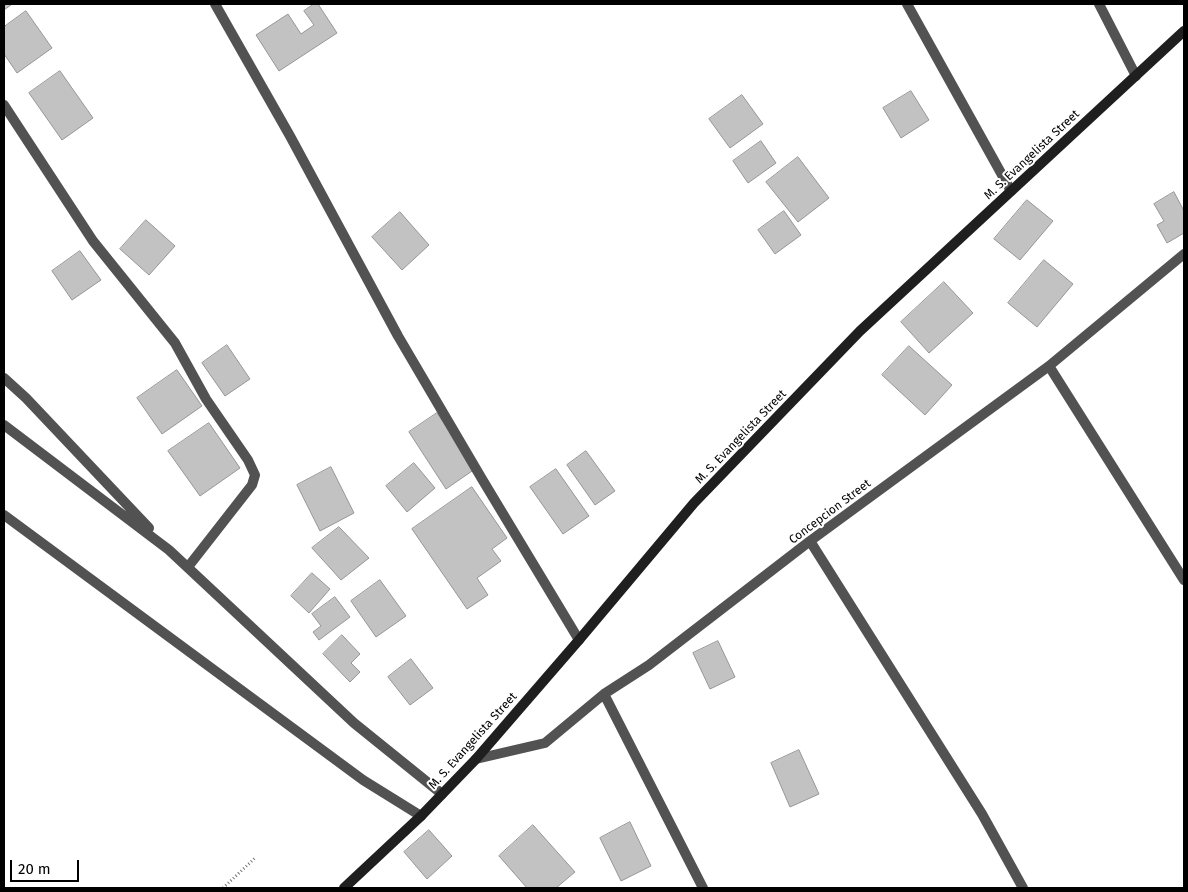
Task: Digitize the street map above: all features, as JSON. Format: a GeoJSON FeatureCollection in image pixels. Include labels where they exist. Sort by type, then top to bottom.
{"type":"FeatureCollection","features":[{"type":"Feature","properties":{"kind":"street"},"geometry":{"type":"LineString","coordinates":[[215,4],[290,136],[398,336],[579,640]]}},
{"type":"Feature","properties":{"kind":"street"},"geometry":{"type":"LineString","coordinates":[[907,4],[1011,192]]}},
{"type":"Feature","properties":{"kind":"street"},"geometry":{"type":"LineString","coordinates":[[1099,4],[1136,76]]}},
{"type":"Feature","properties":{"kind":"street","name":"M. S. Evangelista Street"},"geometry":{"type":"LineString","coordinates":[[344,888],[421,816],[476,759],[694,503],[860,331],[1184,31]]}},
{"type":"Feature","properties":{"kind":"street"},"geometry":{"type":"LineString","coordinates":[[4,105],[93,241],[175,343],[206,399],[248,460],[254,475],[252,485],[188,567]]}},
{"type":"Feature","properties":{"kind":"street","name":"Concepcion Street"},"geometry":{"type":"LineString","coordinates":[[476,759],[545,743],[604,694],[649,665],[810,541],[1049,366],[1184,254]]}},
{"type":"Feature","properties":{"kind":"street"},"geometry":{"type":"LineString","coordinates":[[1049,366],[1184,580]]}},
{"type":"Feature","properties":{"kind":"street"},"geometry":{"type":"LineString","coordinates":[[4,378],[26,398],[169,550]]}},
{"type":"Feature","properties":{"kind":"street"},"geometry":{"type":"LineString","coordinates":[[4,425],[169,550],[354,723],[442,794]]}},
{"type":"Feature","properties":{"kind":"street"},"geometry":{"type":"LineString","coordinates":[[4,515],[363,780],[421,816]]}},
{"type":"Feature","properties":{"kind":"street"},"geometry":{"type":"LineString","coordinates":[[810,541],[982,814],[1023,888]]}},
{"type":"Feature","properties":{"kind":"street"},"geometry":{"type":"LineString","coordinates":[[604,694],[703,888]]}},
{"type":"Feature","properties":{"kind":"path"},"geometry":{"type":"LineString","coordinates":[[223,888],[255,858]]}},
{"type":"Feature","properties":{"kind":"building"},"geometry":{"type":"Polygon","coordinates":[[[4,4],[10,4],[11,5],[4,10],[4,4]]]}},
{"type":"Feature","properties":{"kind":"building"},"geometry":{"type":"Polygon","coordinates":[[[314,4],[318,4],[337,33],[279,71],[256,35],[288,14],[301,34],[314,25],[304,11],[314,4]]]}},
{"type":"Feature","properties":{"kind":"building"},"geometry":{"type":"Polygon","coordinates":[[[26,11],[52,48],[17,73],[4,54],[4,27],[26,11]]]}},
{"type":"Feature","properties":{"kind":"building"},"geometry":{"type":"Polygon","coordinates":[[[60,71],[93,118],[62,140],[29,93],[60,71]]]}},
{"type":"Feature","properties":{"kind":"building"},"geometry":{"type":"Polygon","coordinates":[[[911,91],[929,120],[901,138],[883,108],[911,91]]]}},
{"type":"Feature","properties":{"kind":"building"},"geometry":{"type":"Polygon","coordinates":[[[742,95],[763,124],[730,148],[709,119],[742,95]]]}},
{"type":"Feature","properties":{"kind":"building"},"geometry":{"type":"Polygon","coordinates":[[[761,141],[776,163],[748,183],[733,161],[761,141]]]}},
{"type":"Feature","properties":{"kind":"building"},"geometry":{"type":"Polygon","coordinates":[[[798,157],[829,198],[798,222],[766,182],[798,157]]]}},
{"type":"Feature","properties":{"kind":"building"},"geometry":{"type":"Polygon","coordinates":[[[1174,192],[1184,211],[1184,233],[1167,243],[1157,225],[1164,221],[1154,204],[1174,192]]]}},
{"type":"Feature","properties":{"kind":"building"},"geometry":{"type":"Polygon","coordinates":[[[1027,200],[1053,221],[1020,260],[994,239],[1027,200]]]}},
{"type":"Feature","properties":{"kind":"building"},"geometry":{"type":"Polygon","coordinates":[[[784,211],[801,235],[775,254],[758,230],[784,211]]]}},
{"type":"Feature","properties":{"kind":"building"},"geometry":{"type":"Polygon","coordinates":[[[400,212],[429,245],[402,270],[372,237],[400,212]]]}},
{"type":"Feature","properties":{"kind":"building"},"geometry":{"type":"Polygon","coordinates":[[[146,220],[175,246],[149,275],[120,249],[146,220]]]}},
{"type":"Feature","properties":{"kind":"building"},"geometry":{"type":"Polygon","coordinates":[[[80,251],[101,280],[72,300],[52,271],[80,251]]]}},
{"type":"Feature","properties":{"kind":"building"},"geometry":{"type":"Polygon","coordinates":[[[1044,260],[1073,284],[1037,327],[1008,303],[1044,260]]]}},
{"type":"Feature","properties":{"kind":"building"},"geometry":{"type":"Polygon","coordinates":[[[944,282],[973,313],[929,353],[901,322],[944,282]]]}},
{"type":"Feature","properties":{"kind":"building"},"geometry":{"type":"Polygon","coordinates":[[[227,345],[250,379],[225,396],[202,363],[227,345]]]}},
{"type":"Feature","properties":{"kind":"building"},"geometry":{"type":"Polygon","coordinates":[[[909,346],[952,385],[925,415],[882,375],[909,346]]]}},
{"type":"Feature","properties":{"kind":"building"},"geometry":{"type":"Polygon","coordinates":[[[177,370],[202,406],[162,434],[137,398],[177,370]]]}},
{"type":"Feature","properties":{"kind":"building"},"geometry":{"type":"Polygon","coordinates":[[[437,413],[475,469],[446,489],[409,432],[437,413]]]}},
{"type":"Feature","properties":{"kind":"building"},"geometry":{"type":"Polygon","coordinates":[[[209,423],[240,468],[200,496],[168,451],[209,423]]]}},
{"type":"Feature","properties":{"kind":"building"},"geometry":{"type":"Polygon","coordinates":[[[586,451],[615,491],[595,505],[567,465],[586,451]]]}},
{"type":"Feature","properties":{"kind":"building"},"geometry":{"type":"Polygon","coordinates":[[[414,463],[435,488],[407,512],[386,486],[414,463]]]}},
{"type":"Feature","properties":{"kind":"building"},"geometry":{"type":"Polygon","coordinates":[[[331,467],[354,513],[320,531],[297,485],[331,467]]]}},
{"type":"Feature","properties":{"kind":"building"},"geometry":{"type":"Polygon","coordinates":[[[556,469],[589,516],[563,534],[530,487],[556,469]]]}},
{"type":"Feature","properties":{"kind":"building"},"geometry":{"type":"Polygon","coordinates":[[[472,487],[507,538],[492,549],[501,561],[477,578],[488,595],[467,609],[412,529],[472,487]]]}},
{"type":"Feature","properties":{"kind":"building"},"geometry":{"type":"Polygon","coordinates":[[[339,527],[369,558],[341,580],[312,548],[339,527]]]}},
{"type":"Feature","properties":{"kind":"building"},"geometry":{"type":"Polygon","coordinates":[[[312,573],[330,589],[309,613],[291,596],[312,573]]]}},
{"type":"Feature","properties":{"kind":"building"},"geometry":{"type":"Polygon","coordinates":[[[380,580],[406,616],[376,637],[351,601],[380,580]]]}},
{"type":"Feature","properties":{"kind":"building"},"geometry":{"type":"Polygon","coordinates":[[[335,597],[350,617],[319,640],[313,632],[321,626],[312,614],[335,597]]]}},
{"type":"Feature","properties":{"kind":"building"},"geometry":{"type":"Polygon","coordinates":[[[342,635],[360,654],[351,663],[360,672],[350,682],[323,654],[342,635]]]}},
{"type":"Feature","properties":{"kind":"building"},"geometry":{"type":"Polygon","coordinates":[[[718,641],[735,677],[710,689],[693,653],[718,641]]]}},
{"type":"Feature","properties":{"kind":"building"},"geometry":{"type":"Polygon","coordinates":[[[411,659],[433,688],[410,705],[388,677],[411,659]]]}},
{"type":"Feature","properties":{"kind":"building"},"geometry":{"type":"Polygon","coordinates":[[[799,750],[819,794],[790,807],[771,763],[799,750]]]}},
{"type":"Feature","properties":{"kind":"building"},"geometry":{"type":"Polygon","coordinates":[[[630,822],[651,866],[621,881],[600,838],[630,822]]]}},
{"type":"Feature","properties":{"kind":"building"},"geometry":{"type":"Polygon","coordinates":[[[533,825],[575,872],[556,888],[527,888],[499,856],[533,825]]]}},
{"type":"Feature","properties":{"kind":"building"},"geometry":{"type":"Polygon","coordinates":[[[429,830],[452,856],[427,879],[404,852],[429,830]]]}}]}
